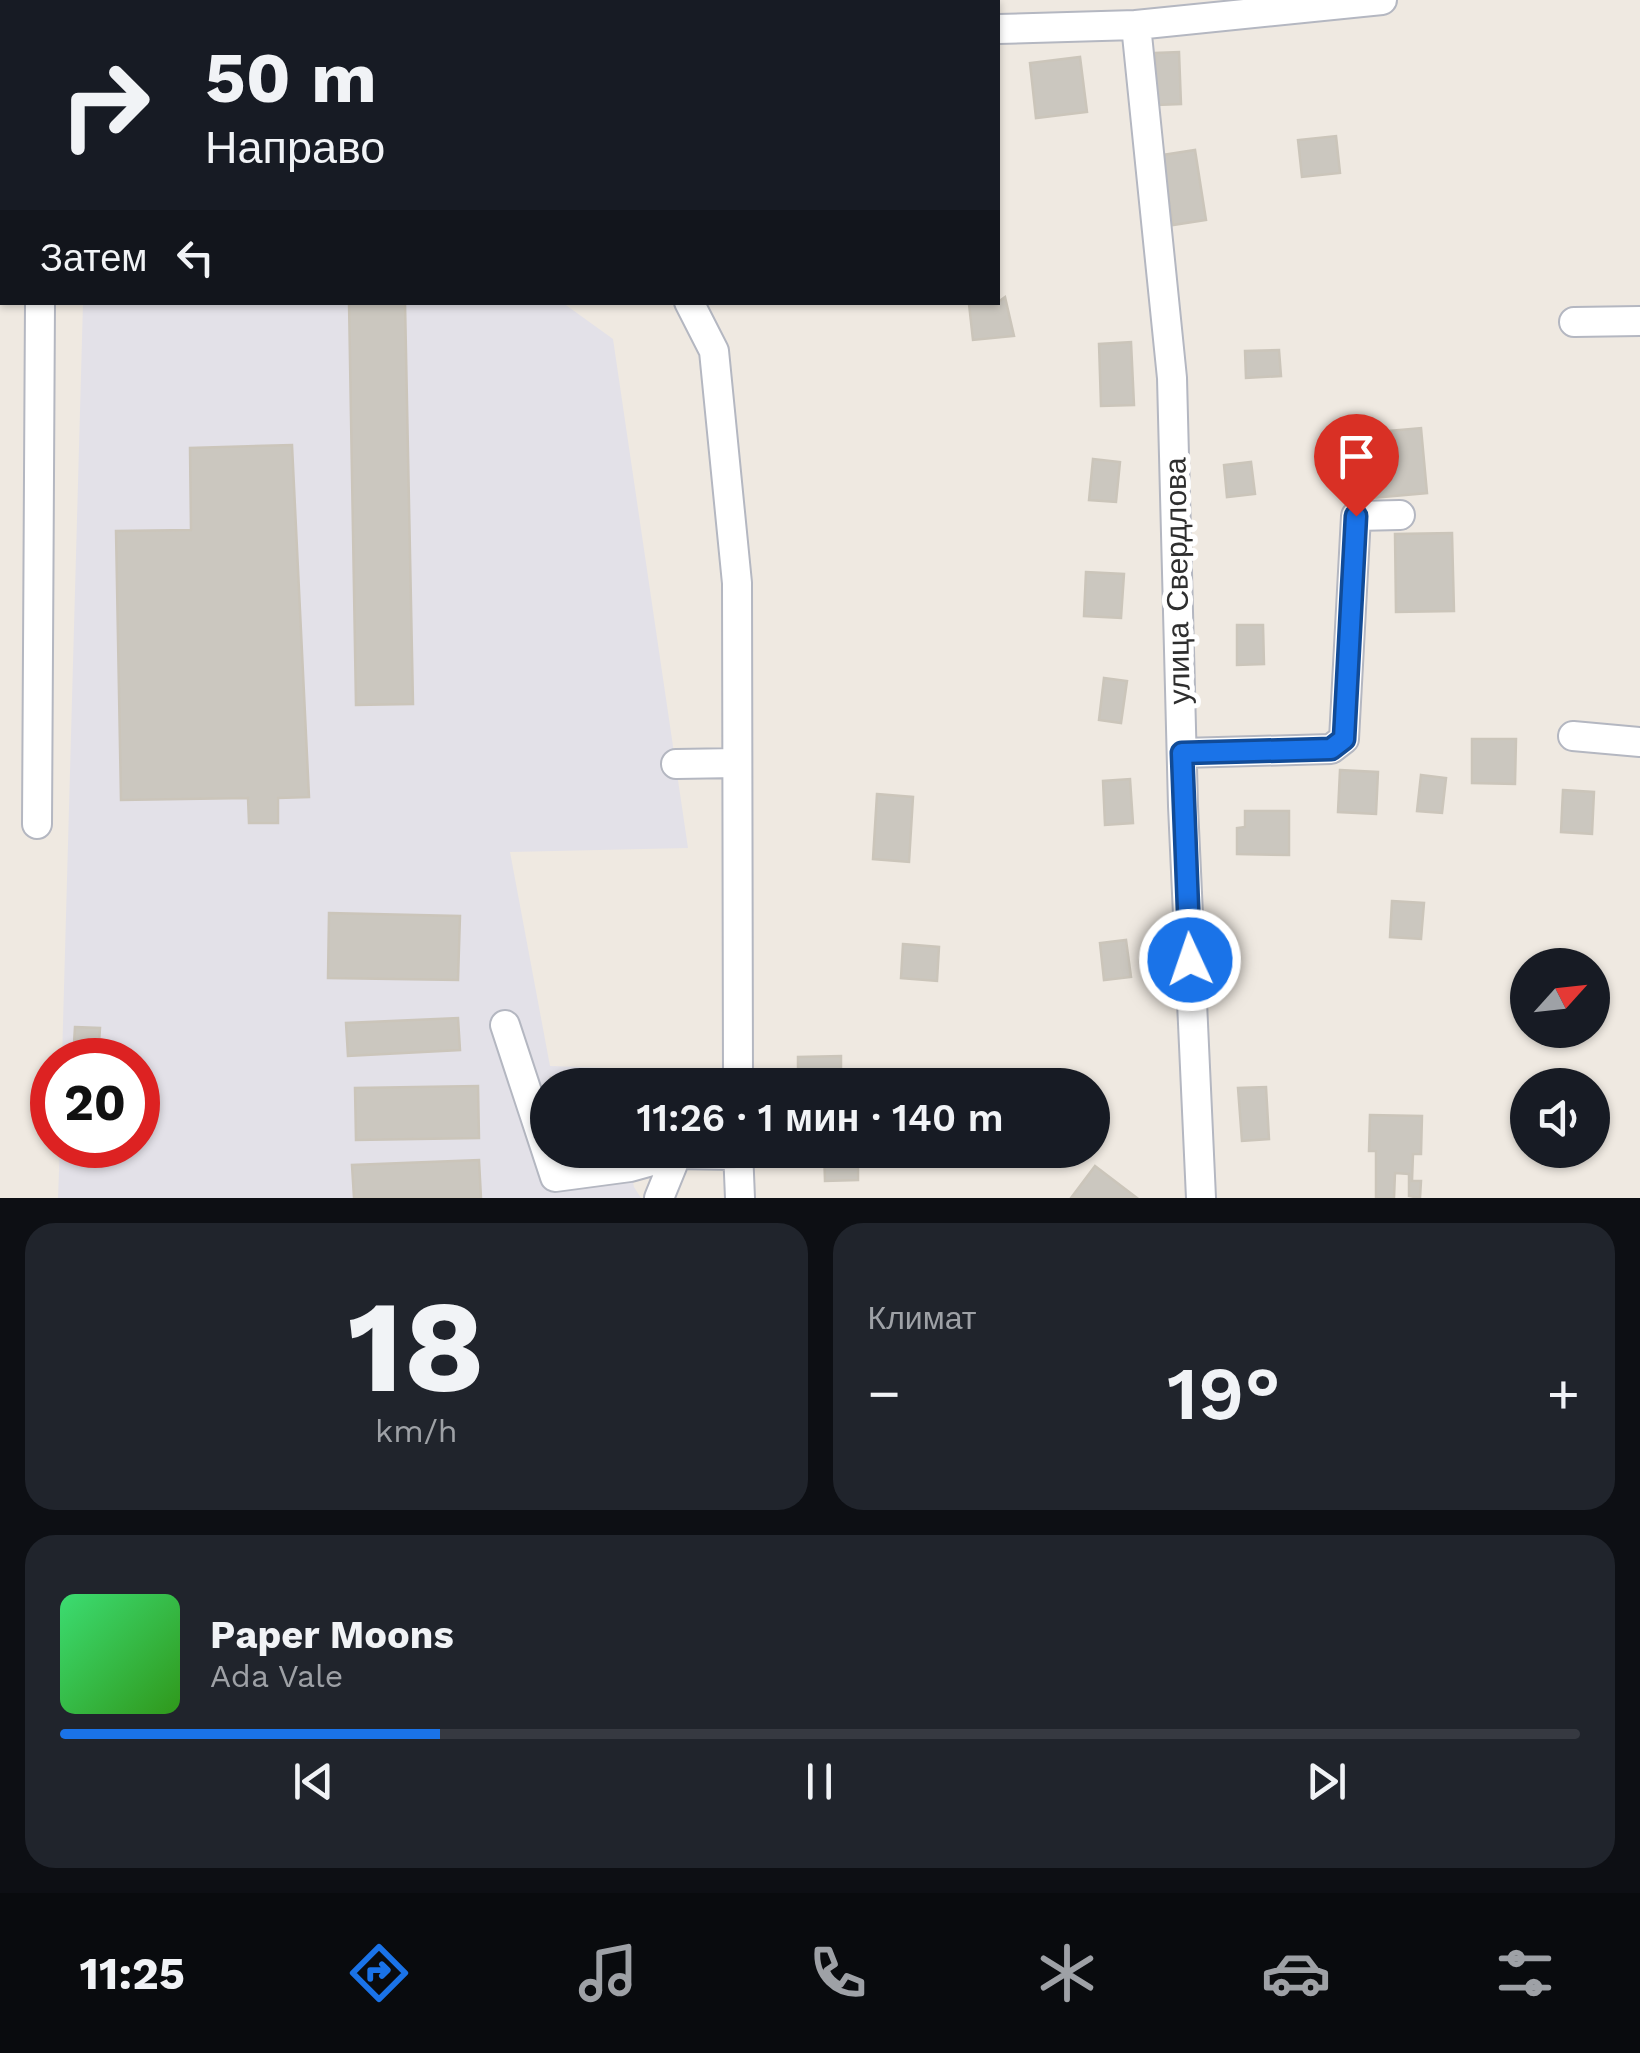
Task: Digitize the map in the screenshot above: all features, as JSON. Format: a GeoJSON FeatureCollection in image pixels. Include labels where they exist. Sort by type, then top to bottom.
{"type":"FeatureCollection","features":[{"type":"Feature","properties":{"kind":"street"},"geometry":{"type":"LineString","coordinates":[[1000,29],[1136,24],[1382,0]]}},
{"type":"Feature","properties":{"kind":"street","name":"улица Свердлова"},"geometry":{"type":"LineString","coordinates":[[1136,24],[1172,378],[1182,753],[1201,1198]]}},
{"type":"Feature","properties":{"kind":"street"},"geometry":{"type":"LineString","coordinates":[[37,824],[40,305]]}},
{"type":"Feature","properties":{"kind":"street"},"geometry":{"type":"LineString","coordinates":[[691,305],[714,351],[723,408],[738,583],[738,1068]]}},
{"type":"Feature","properties":{"kind":"street"},"geometry":{"type":"LineString","coordinates":[[1574,322],[1640,322]]}},
{"type":"Feature","properties":{"kind":"street"},"geometry":{"type":"LineString","coordinates":[[1182,753],[1331,749],[1344,739],[1356,516],[1400,515]]}},
{"type":"Feature","properties":{"kind":"street"},"geometry":{"type":"LineString","coordinates":[[1573,736],[1640,742]]}},
{"type":"Feature","properties":{"kind":"street"},"geometry":{"type":"LineString","coordinates":[[676,764],[737,762]]}},
{"type":"Feature","properties":{"kind":"street"},"geometry":{"type":"LineString","coordinates":[[506,1025],[530,1100]]}},
{"type":"Feature","properties":{"kind":"street"},"geometry":{"type":"LineString","coordinates":[[552,1168],[555,1178],[623,1168]]}},
{"type":"Feature","properties":{"kind":"street"},"geometry":{"type":"LineString","coordinates":[[659,1198],[671,1168]]}},
{"type":"Feature","properties":{"kind":"street"},"geometry":{"type":"LineString","coordinates":[[739,1168],[740,1198]]}},
{"type":"Feature","properties":{"kind":"shaded area"},"geometry":{"type":"Polygon","coordinates":[[[83,305],[566,305],[613,339],[688,848],[510,852],[550,1066],[609,1068],[530,1068],[530,1168],[630,1168],[641,1198],[58,1198],[59,1168],[160,1168],[160,1038],[63,1038],[83,305]]]}},
{"type":"Feature","properties":{"kind":"building"},"geometry":{"type":"Polygon","coordinates":[[[1179,52],[1181,104],[1157,105],[1155,53],[1179,52]]]}},
{"type":"Feature","properties":{"kind":"building"},"geometry":{"type":"Polygon","coordinates":[[[1080,57],[1087,112],[1036,118],[1030,63],[1080,57]]]}},
{"type":"Feature","properties":{"kind":"building"},"geometry":{"type":"Polygon","coordinates":[[[1336,136],[1340,173],[1302,177],[1298,140],[1336,136]]]}},
{"type":"Feature","properties":{"kind":"building"},"geometry":{"type":"Polygon","coordinates":[[[1195,150],[1206,220],[1173,225],[1162,155],[1195,150]]]}},
{"type":"Feature","properties":{"kind":"building"},"geometry":{"type":"Polygon","coordinates":[[[1005,297],[1014,336],[973,340],[969,305],[1000,305],[1005,297]]]}},
{"type":"Feature","properties":{"kind":"building"},"geometry":{"type":"Polygon","coordinates":[[[349,305],[405,305],[413,704],[356,705],[349,305]]]}},
{"type":"Feature","properties":{"kind":"building"},"geometry":{"type":"Polygon","coordinates":[[[1131,342],[1134,405],[1101,406],[1099,344],[1131,342]]]}},
{"type":"Feature","properties":{"kind":"building"},"geometry":{"type":"Polygon","coordinates":[[[1279,350],[1281,376],[1246,378],[1245,351],[1279,350]]]}},
{"type":"Feature","properties":{"kind":"building"},"geometry":{"type":"Polygon","coordinates":[[[1421,428],[1427,493],[1373,498],[1367,433],[1421,428]]]}},
{"type":"Feature","properties":{"kind":"building"},"geometry":{"type":"Polygon","coordinates":[[[292,445],[309,797],[278,798],[278,823],[249,823],[248,798],[121,800],[116,531],[191,530],[190,448],[292,445]]]}},
{"type":"Feature","properties":{"kind":"building"},"geometry":{"type":"Polygon","coordinates":[[[1093,459],[1120,462],[1116,502],[1089,500],[1093,459]]]}},
{"type":"Feature","properties":{"kind":"building"},"geometry":{"type":"Polygon","coordinates":[[[1251,462],[1255,494],[1227,497],[1224,465],[1251,462]]]}},
{"type":"Feature","properties":{"kind":"building"},"geometry":{"type":"Polygon","coordinates":[[[1452,533],[1454,611],[1396,612],[1395,534],[1452,533]]]}},
{"type":"Feature","properties":{"kind":"building"},"geometry":{"type":"Polygon","coordinates":[[[1086,572],[1124,574],[1121,618],[1084,616],[1086,572]]]}},
{"type":"Feature","properties":{"kind":"building"},"geometry":{"type":"Polygon","coordinates":[[[1237,625],[1263,625],[1264,664],[1237,665],[1237,625]]]}},
{"type":"Feature","properties":{"kind":"building"},"geometry":{"type":"Polygon","coordinates":[[[1104,678],[1127,681],[1121,723],[1099,720],[1104,678]]]}},
{"type":"Feature","properties":{"kind":"building"},"geometry":{"type":"Polygon","coordinates":[[[1472,739],[1516,739],[1515,784],[1472,783],[1472,739]]]}},
{"type":"Feature","properties":{"kind":"building"},"geometry":{"type":"Polygon","coordinates":[[[1340,770],[1378,772],[1376,814],[1338,812],[1340,770]]]}},
{"type":"Feature","properties":{"kind":"building"},"geometry":{"type":"Polygon","coordinates":[[[1421,775],[1446,778],[1442,813],[1417,811],[1421,775]]]}},
{"type":"Feature","properties":{"kind":"building"},"geometry":{"type":"Polygon","coordinates":[[[1130,779],[1133,823],[1105,825],[1103,781],[1130,779]]]}},
{"type":"Feature","properties":{"kind":"building"},"geometry":{"type":"Polygon","coordinates":[[[1563,790],[1594,792],[1592,834],[1561,832],[1563,790]]]}},
{"type":"Feature","properties":{"kind":"building"},"geometry":{"type":"Polygon","coordinates":[[[877,794],[913,797],[909,862],[873,859],[877,794]]]}},
{"type":"Feature","properties":{"kind":"building"},"geometry":{"type":"Polygon","coordinates":[[[1245,811],[1289,811],[1289,855],[1237,854],[1237,828],[1245,827],[1245,811]]]}},
{"type":"Feature","properties":{"kind":"building"},"geometry":{"type":"Polygon","coordinates":[[[1392,901],[1424,903],[1421,939],[1390,937],[1392,901]]]}},
{"type":"Feature","properties":{"kind":"building"},"geometry":{"type":"Polygon","coordinates":[[[329,913],[460,916],[458,980],[328,978],[329,913]]]}},
{"type":"Feature","properties":{"kind":"building"},"geometry":{"type":"Polygon","coordinates":[[[1126,940],[1131,977],[1104,980],[1100,943],[1126,940]]]}},
{"type":"Feature","properties":{"kind":"building"},"geometry":{"type":"Polygon","coordinates":[[[903,944],[939,947],[937,981],[901,978],[903,944]]]}},
{"type":"Feature","properties":{"kind":"building"},"geometry":{"type":"Polygon","coordinates":[[[458,1018],[460,1050],[348,1056],[346,1023],[458,1018]]]}},
{"type":"Feature","properties":{"kind":"building"},"geometry":{"type":"Polygon","coordinates":[[[75,1027],[100,1028],[99,1038],[74,1038],[75,1027]]]}},
{"type":"Feature","properties":{"kind":"building"},"geometry":{"type":"Polygon","coordinates":[[[841,1056],[841,1068],[798,1068],[798,1057],[841,1056]]]}},
{"type":"Feature","properties":{"kind":"building"},"geometry":{"type":"Polygon","coordinates":[[[478,1086],[479,1138],[356,1140],[355,1088],[478,1086]]]}},
{"type":"Feature","properties":{"kind":"building"},"geometry":{"type":"Polygon","coordinates":[[[1266,1087],[1269,1139],[1242,1141],[1238,1088],[1266,1087]]]}},
{"type":"Feature","properties":{"kind":"building"},"geometry":{"type":"Polygon","coordinates":[[[1370,1115],[1422,1116],[1421,1154],[1413,1154],[1412,1181],[1421,1181],[1420,1198],[1409,1196],[1409,1174],[1395,1173],[1394,1198],[1376,1198],[1376,1151],[1369,1151],[1370,1115]]]}},
{"type":"Feature","properties":{"kind":"building"},"geometry":{"type":"Polygon","coordinates":[[[479,1160],[481,1198],[354,1198],[352,1165],[479,1160]]]}},
{"type":"Feature","properties":{"kind":"building"},"geometry":{"type":"Polygon","coordinates":[[[825,1168],[858,1168],[858,1180],[825,1181],[825,1168]]]}},
{"type":"Feature","properties":{"kind":"building"},"geometry":{"type":"Polygon","coordinates":[[[1094,1168],[1098,1168],[1137,1198],[1071,1198],[1094,1168]]]}},
{"type":"Feature","properties":{"kind":"route"},"geometry":{"type":"LineString","coordinates":[[1190,960],[1182,753],[1331,749],[1344,739],[1356,516]]}}]}
